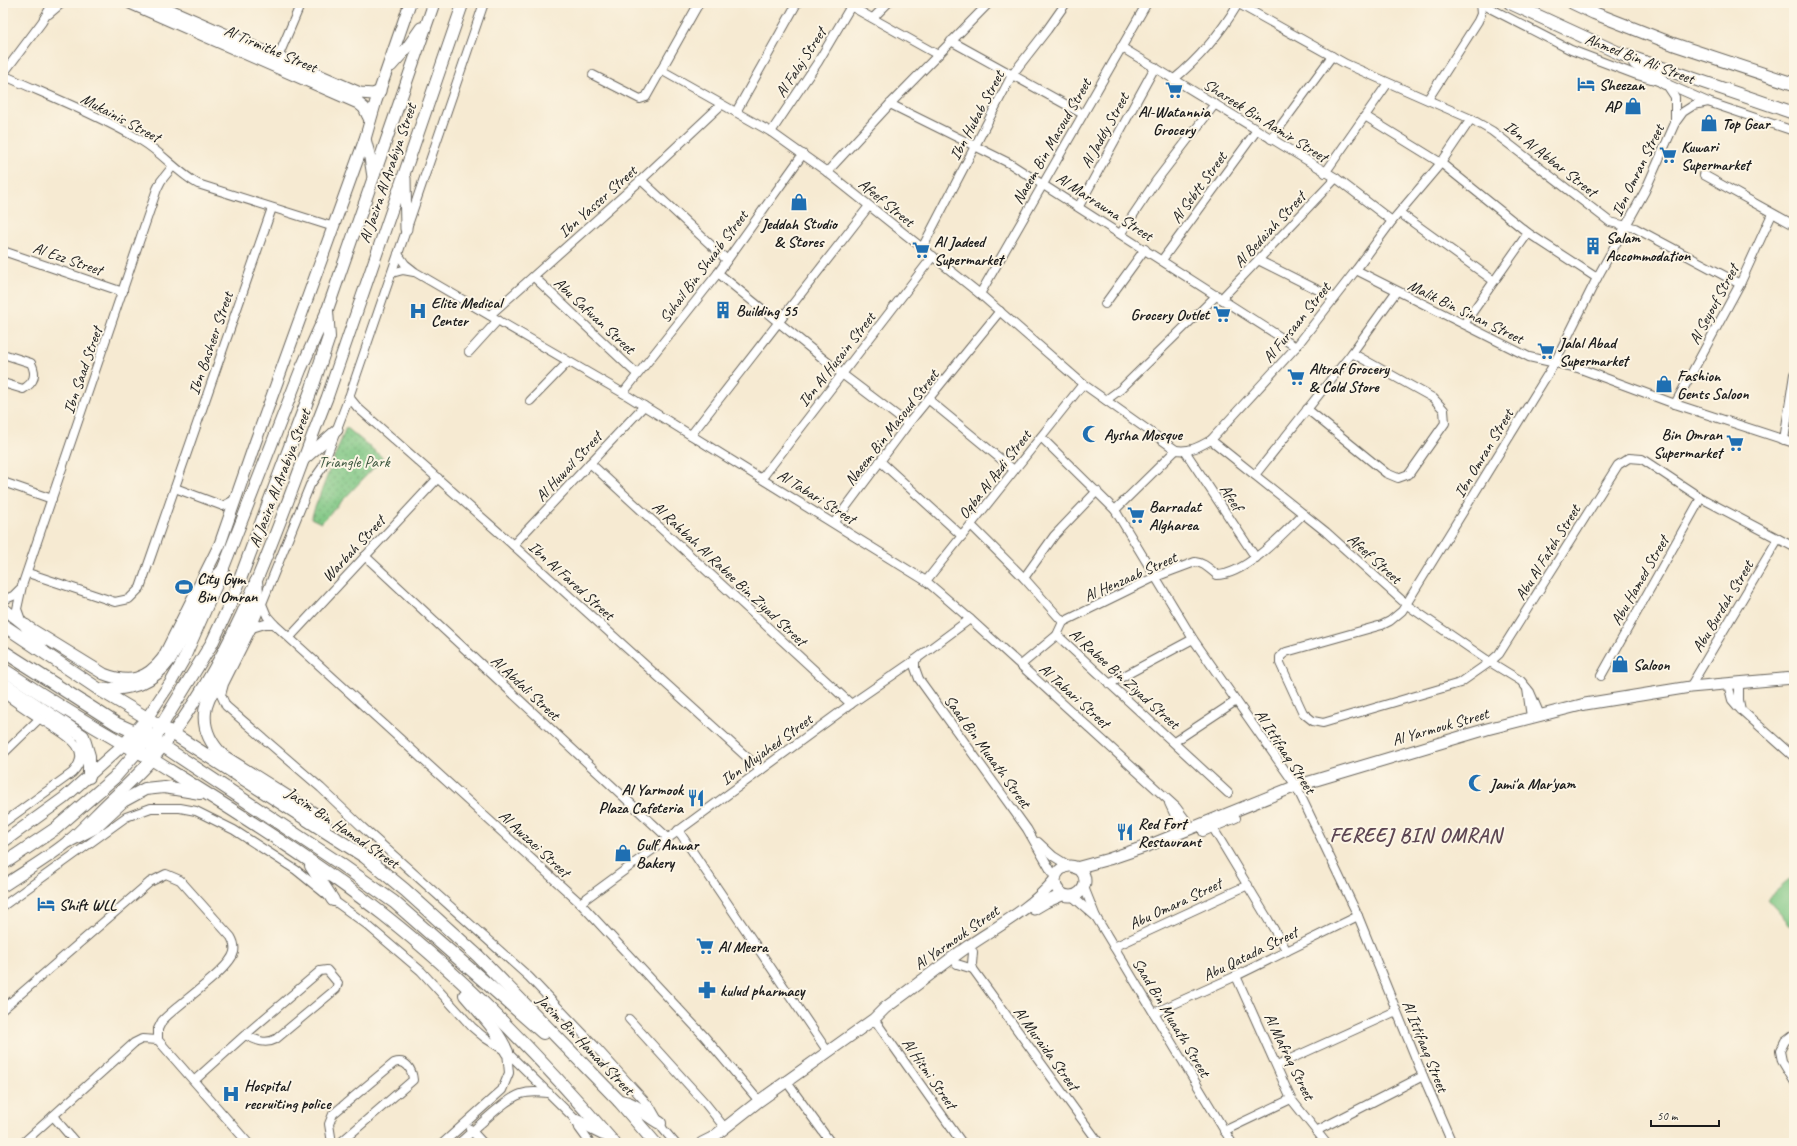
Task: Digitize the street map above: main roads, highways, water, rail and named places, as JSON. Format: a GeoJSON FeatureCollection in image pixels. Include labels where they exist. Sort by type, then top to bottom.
{"type":"FeatureCollection","features":[{"type":"Feature","properties":{"kind":"main road","name":"Ahmed Bin Ali Street"},"geometry":{"type":"LineString","coordinates":[[1510,3],[1526,12],[1621,54],[1794,113]]}},
{"type":"Feature","properties":{"kind":"main road","name":"Ahmed Bin Ali Street"},"geometry":{"type":"LineString","coordinates":[[1573,3],[1608,19],[1673,44],[1794,84]]}},
{"type":"Feature","properties":{"kind":"main road"},"geometry":{"type":"LineString","coordinates":[[1621,54],[1665,83]]}},
{"type":"Feature","properties":{"kind":"main road"},"geometry":{"type":"LineString","coordinates":[[3,864],[56,829],[114,778],[149,739],[212,643],[233,598],[312,388],[330,331],[327,310]]}},
{"type":"Feature","properties":{"kind":"main road"},"geometry":{"type":"LineString","coordinates":[[100,690],[138,685],[155,675],[163,668],[171,658],[211,582],[223,570]]}},
{"type":"Feature","properties":{"kind":"main road"},"geometry":{"type":"LineString","coordinates":[[256,582],[257,594],[254,604],[233,653],[206,705],[205,717],[208,734],[214,745],[223,756],[313,814],[324,824],[333,837]]}},
{"type":"Feature","properties":{"kind":"main road"},"geometry":{"type":"LineString","coordinates":[[23,623],[35,638],[43,652]]}},
{"type":"Feature","properties":{"kind":"main road"},"geometry":{"type":"LineString","coordinates":[[3,625],[100,690],[146,718],[152,759],[307,860],[383,915],[443,965],[538,1056],[613,1141]]}},
{"type":"Feature","properties":{"kind":"main road"},"geometry":{"type":"LineString","coordinates":[[3,651],[117,724],[149,739],[339,863],[394,902],[542,1032],[575,1056]]}},
{"type":"Feature","properties":{"kind":"main road"},"geometry":{"type":"LineString","coordinates":[[3,668],[38,692],[124,744],[149,739]]}},
{"type":"Feature","properties":{"kind":"main road"},"geometry":{"type":"LineString","coordinates":[[3,683],[83,736],[89,756],[89,777]]}},
{"type":"Feature","properties":{"kind":"main road","name":"Jasim Bin Hamad Street"},"geometry":{"type":"LineString","coordinates":[[149,739],[172,733],[365,857],[405,890],[463,942],[619,1101],[655,1143]]}},
{"type":"Feature","properties":{"kind":"main road"},"geometry":{"type":"LineString","coordinates":[[69,841],[94,828],[123,801],[145,789],[164,787],[207,795]]}},
{"type":"Feature","properties":{"kind":"main road"},"geometry":{"type":"LineString","coordinates":[[307,860],[333,900]]}},
{"type":"Feature","properties":{"kind":"main road"},"geometry":{"type":"LineString","coordinates":[[443,965],[450,979],[490,1023],[502,1040],[507,1052]]}},
{"type":"Feature","properties":{"kind":"main road"},"geometry":{"type":"LineString","coordinates":[[619,1101],[631,1102],[644,1114],[660,1123]]}},
{"type":"Feature","properties":{"kind":"main road"},"geometry":{"type":"LineString","coordinates":[[577,1121],[613,1141]]}},
{"type":"Feature","properties":{"kind":"place","name":"Sheezan"},"geometry":{"type":"Point","coordinates":[1586,84]}},
{"type":"Feature","properties":{"kind":"place","name":"Al-Watannia Grocery"},"geometry":{"type":"Point","coordinates":[1174,90]}},
{"type":"Feature","properties":{"kind":"place","name":"AP"},"geometry":{"type":"Point","coordinates":[1633,106]}},
{"type":"Feature","properties":{"kind":"place","name":"Top Gear"},"geometry":{"type":"Point","coordinates":[1709,123]}},
{"type":"Feature","properties":{"kind":"place","name":"Kuwari Supermarket"},"geometry":{"type":"Point","coordinates":[1668,155]}},
{"type":"Feature","properties":{"kind":"place","name":"Jeddah Studio & Stores"},"geometry":{"type":"Point","coordinates":[799,202]}},
{"type":"Feature","properties":{"kind":"place","name":"Salam Accommodation"},"geometry":{"type":"Point","coordinates":[1593,246]}},
{"type":"Feature","properties":{"kind":"place","name":"Al Jadeed Supermarket"},"geometry":{"type":"Point","coordinates":[921,250]}},
{"type":"Feature","properties":{"kind":"place","name":"Building 55"},"geometry":{"type":"Point","coordinates":[723,310]}},
{"type":"Feature","properties":{"kind":"place","name":"Elite Medical Center"},"geometry":{"type":"Point","coordinates":[418,311]}},
{"type":"Feature","properties":{"kind":"place","name":"Grocery Outlet"},"geometry":{"type":"Point","coordinates":[1222,314]}},
{"type":"Feature","properties":{"kind":"place","name":"Jalal Abad Supermarket"},"geometry":{"type":"Point","coordinates":[1546,351]}},
{"type":"Feature","properties":{"kind":"place","name":"Altraf Grocery & Cold Store"},"geometry":{"type":"Point","coordinates":[1296,377]}},
{"type":"Feature","properties":{"kind":"place","name":"Fashion Gents Saloon"},"geometry":{"type":"Point","coordinates":[1664,384]}},
{"type":"Feature","properties":{"kind":"place","name":"Aysha Mosque"},"geometry":{"type":"Point","coordinates":[1091,434]}},
{"type":"Feature","properties":{"kind":"place","name":"Bin Omran Supermarket"},"geometry":{"type":"Point","coordinates":[1735,443]}},
{"type":"Feature","properties":{"kind":"place","name":"Barradat Algharea"},"geometry":{"type":"Point","coordinates":[1136,515]}},
{"type":"Feature","properties":{"kind":"place","name":"City Gym Bin Omran"},"geometry":{"type":"Point","coordinates":[184,587]}},
{"type":"Feature","properties":{"kind":"place","name":"Saloon"},"geometry":{"type":"Point","coordinates":[1620,664]}},
{"type":"Feature","properties":{"kind":"place","name":"Jami'a Mar'yam"},"geometry":{"type":"Point","coordinates":[1477,783]}},
{"type":"Feature","properties":{"kind":"place","name":"Al Yarmook Plaza Cafeteria"},"geometry":{"type":"Point","coordinates":[696,798]}},
{"type":"Feature","properties":{"kind":"place","name":"Red Fort Restaurant"},"geometry":{"type":"Point","coordinates":[1125,832]}},
{"type":"Feature","properties":{"kind":"place","name":"Gulf Anwar Bakery"},"geometry":{"type":"Point","coordinates":[623,853]}},
{"type":"Feature","properties":{"kind":"place","name":"Shift WLL"},"geometry":{"type":"Point","coordinates":[46,904]}},
{"type":"Feature","properties":{"kind":"place","name":"Al Meera"},"geometry":{"type":"Point","coordinates":[705,946]}},
{"type":"Feature","properties":{"kind":"place","name":"kulud pharmacy"},"geometry":{"type":"Point","coordinates":[707,990]}},
{"type":"Feature","properties":{"kind":"place","name":"Hospital recruiting police"},"geometry":{"type":"Point","coordinates":[231,1094]}},
{"type":"Feature","properties":{"kind":"district","name":"FEREEJ BIN OMRAN"},"geometry":{"type":"Point","coordinates":[1416,835]}},
{"type":"Feature","properties":{"kind":"park label","name":"Triangle Park"},"geometry":{"type":"Point","coordinates":[354,461]}}]}
